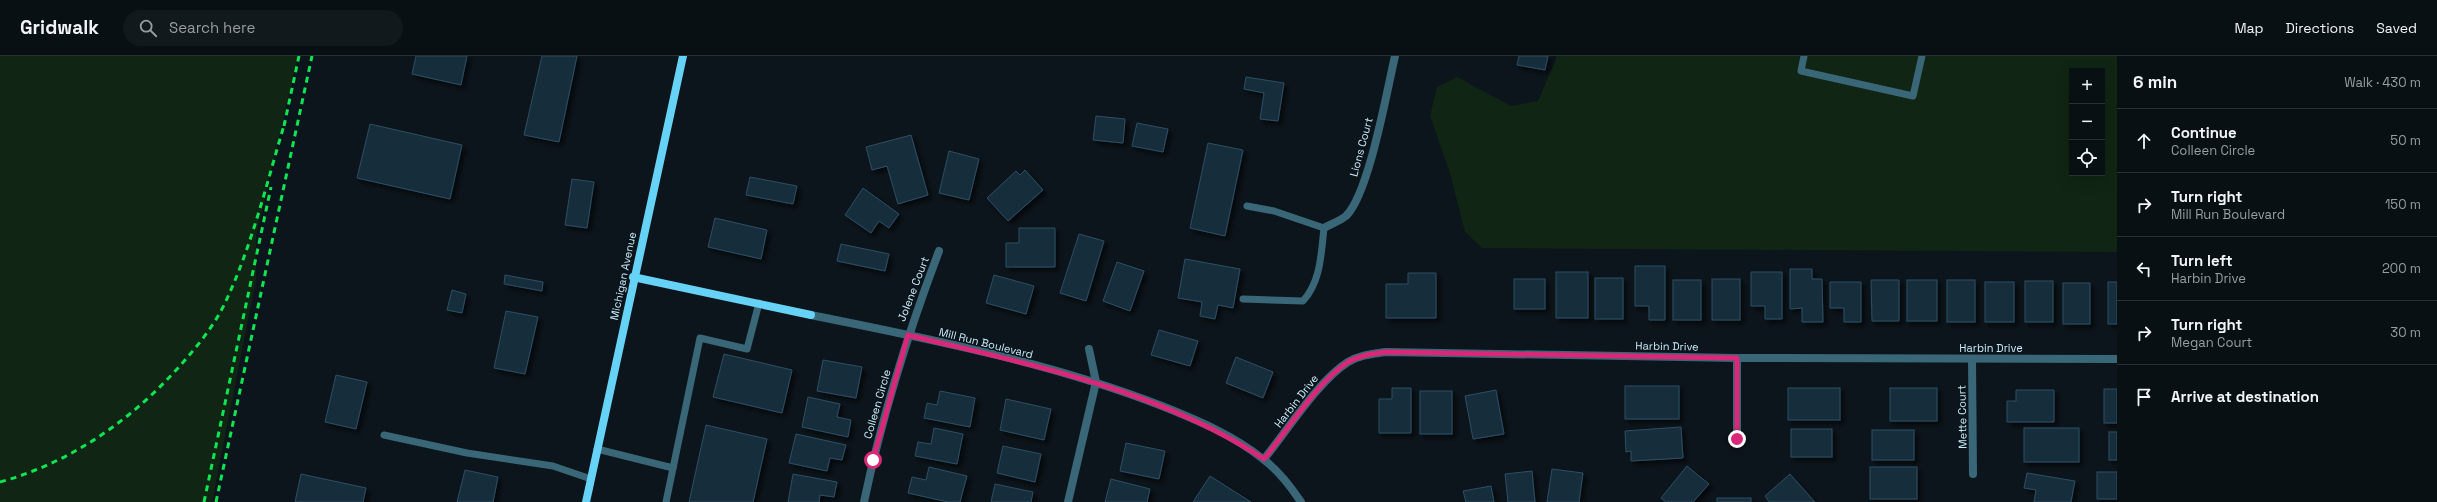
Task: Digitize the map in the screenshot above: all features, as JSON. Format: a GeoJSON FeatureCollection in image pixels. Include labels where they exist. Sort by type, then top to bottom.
{"type":"FeatureCollection","features":[{"type":"Feature","properties":{"kind":"main road","name":"Michigan Avenue"},"geometry":{"type":"LineString","coordinates":[[586,502],[683,56]]}},
{"type":"Feature","properties":{"kind":"main road","name":"Mill Run Boulevard"},"geometry":{"type":"LineString","coordinates":[[634,277],[811,314]]}},
{"type":"Feature","properties":{"kind":"street","name":"Lions Court"},"geometry":{"type":"LineString","coordinates":[[1324,228],[1346,215],[1360,190],[1368,168],[1395,56]]}},
{"type":"Feature","properties":{"kind":"street","name":"Jolene Court"},"geometry":{"type":"LineString","coordinates":[[908,335],[939,251]]}},
{"type":"Feature","properties":{"kind":"street","name":"Mill Run Boulevard"},"geometry":{"type":"LineString","coordinates":[[811,314],[908,335],[1096,382],[1194,419],[1231,438],[1264,459],[1292,488],[1301,502]]}},
{"type":"Feature","properties":{"kind":"street","name":"Colleen Circle"},"geometry":{"type":"LineString","coordinates":[[864,502],[873,460],[908,335]]}},
{"type":"Feature","properties":{"kind":"street"},"geometry":{"type":"LineString","coordinates":[[1068,502],[1096,382],[1089,349]]}},
{"type":"Feature","properties":{"kind":"street","name":"Harbin Drive"},"geometry":{"type":"LineString","coordinates":[[1264,459],[1330,376],[1349,362],[1368,354],[1386,352],[1737,358],[2117,359]]}},
{"type":"Feature","properties":{"kind":"street"},"geometry":{"type":"LineString","coordinates":[[1737,358],[1737,439]]}},
{"type":"Feature","properties":{"kind":"street","name":"Mette Court"},"geometry":{"type":"LineString","coordinates":[[1972,359],[1973,474]]}},
{"type":"Feature","properties":{"kind":"lane"},"geometry":{"type":"LineString","coordinates":[[1804,56],[1801,71],[1913,96],[1922,56]]}},
{"type":"Feature","properties":{"kind":"lane"},"geometry":{"type":"LineString","coordinates":[[1243,299],[1303,302],[1311,292],[1318,272],[1324,228],[1274,211],[1247,206]]}},
{"type":"Feature","properties":{"kind":"lane"},"geometry":{"type":"LineString","coordinates":[[666,502],[700,338],[747,349],[759,303]]}},
{"type":"Feature","properties":{"kind":"lane"},"geometry":{"type":"LineString","coordinates":[[384,436],[467,453],[553,466],[590,479]]}},
{"type":"Feature","properties":{"kind":"lane"},"geometry":{"type":"LineString","coordinates":[[597,449],[673,468]]}},
{"type":"Feature","properties":{"kind":"green space"},"geometry":{"type":"Polygon","coordinates":[[[0,56],[298,56],[256,236],[256,280],[212,502],[0,502],[0,56]]]}},
{"type":"Feature","properties":{"kind":"green space"},"geometry":{"type":"Polygon","coordinates":[[[1557,56],[2117,56],[2117,252],[1482,248],[1465,232],[1450,173],[1430,116],[1437,87],[1457,77],[1511,106],[1538,101],[1557,56]]]}},
{"type":"Feature","properties":{"kind":"building"},"geometry":{"type":"Polygon","coordinates":[[[416,56],[467,56],[461,85],[412,74],[416,56]]]}},
{"type":"Feature","properties":{"kind":"building"},"geometry":{"type":"Polygon","coordinates":[[[542,56],[577,56],[559,142],[524,135],[542,56]]]}},
{"type":"Feature","properties":{"kind":"building"},"geometry":{"type":"Polygon","coordinates":[[[1519,56],[1548,56],[1545,70],[1517,65],[1519,56]]]}},
{"type":"Feature","properties":{"kind":"building"},"geometry":{"type":"Polygon","coordinates":[[[1246,77],[1284,83],[1278,121],[1260,119],[1264,93],[1244,89],[1246,77]]]}},
{"type":"Feature","properties":{"kind":"building"},"geometry":{"type":"Polygon","coordinates":[[[1096,116],[1125,119],[1123,143],[1093,140],[1096,116]]]}},
{"type":"Feature","properties":{"kind":"building"},"geometry":{"type":"Polygon","coordinates":[[[1137,123],[1168,129],[1163,152],[1132,146],[1137,123]]]}},
{"type":"Feature","properties":{"kind":"building"},"geometry":{"type":"Polygon","coordinates":[[[370,124],[462,145],[450,199],[357,178],[370,124]]]}},
{"type":"Feature","properties":{"kind":"building"},"geometry":{"type":"Polygon","coordinates":[[[911,135],[928,195],[898,204],[887,166],[872,170],[866,147],[911,135]]]}},
{"type":"Feature","properties":{"kind":"building"},"geometry":{"type":"Polygon","coordinates":[[[1208,143],[1243,150],[1225,236],[1190,228],[1208,143]]]}},
{"type":"Feature","properties":{"kind":"building"},"geometry":{"type":"Polygon","coordinates":[[[949,151],[979,159],[969,200],[939,193],[949,151]]]}},
{"type":"Feature","properties":{"kind":"building"},"geometry":{"type":"Polygon","coordinates":[[[1025,170],[1043,190],[1008,221],[987,198],[1016,171],[1020,175],[1025,170]]]}},
{"type":"Feature","properties":{"kind":"building"},"geometry":{"type":"Polygon","coordinates":[[[750,177],[797,186],[793,204],[746,195],[750,177]]]}},
{"type":"Feature","properties":{"kind":"building"},"geometry":{"type":"Polygon","coordinates":[[[572,179],[594,182],[587,228],[565,225],[572,179]]]}},
{"type":"Feature","properties":{"kind":"building"},"geometry":{"type":"Polygon","coordinates":[[[863,188],[899,214],[889,228],[879,221],[871,233],[845,215],[863,188]]]}},
{"type":"Feature","properties":{"kind":"building"},"geometry":{"type":"Polygon","coordinates":[[[715,218],[767,230],[761,259],[708,247],[715,218]]]}},
{"type":"Feature","properties":{"kind":"building"},"geometry":{"type":"Polygon","coordinates":[[[1019,228],[1055,228],[1055,267],[1006,267],[1006,243],[1019,243],[1019,228]]]}},
{"type":"Feature","properties":{"kind":"building"},"geometry":{"type":"Polygon","coordinates":[[[1079,234],[1104,241],[1086,301],[1060,293],[1079,234]]]}},
{"type":"Feature","properties":{"kind":"building"},"geometry":{"type":"Polygon","coordinates":[[[841,244],[889,254],[885,271],[837,261],[841,244]]]}},
{"type":"Feature","properties":{"kind":"building"},"geometry":{"type":"Polygon","coordinates":[[[1185,259],[1240,269],[1233,308],[1218,305],[1215,319],[1200,316],[1202,302],[1178,298],[1185,259]]]}},
{"type":"Feature","properties":{"kind":"building"},"geometry":{"type":"Polygon","coordinates":[[[1117,262],[1144,271],[1130,311],[1103,301],[1117,262]]]}},
{"type":"Feature","properties":{"kind":"building"},"geometry":{"type":"Polygon","coordinates":[[[1635,266],[1665,266],[1665,320],[1649,320],[1649,306],[1635,306],[1635,266]]]}},
{"type":"Feature","properties":{"kind":"building"},"geometry":{"type":"Polygon","coordinates":[[[1790,269],[1812,269],[1812,279],[1822,279],[1823,322],[1802,322],[1802,308],[1790,309],[1790,269]]]}},
{"type":"Feature","properties":{"kind":"building"},"geometry":{"type":"Polygon","coordinates":[[[1556,272],[1588,272],[1588,318],[1556,318],[1556,272]]]}},
{"type":"Feature","properties":{"kind":"building"},"geometry":{"type":"Polygon","coordinates":[[[1751,272],[1782,272],[1782,319],[1765,319],[1765,306],[1751,306],[1751,272]]]}},
{"type":"Feature","properties":{"kind":"building"},"geometry":{"type":"Polygon","coordinates":[[[1408,273],[1436,273],[1436,318],[1386,318],[1386,284],[1408,284],[1408,273]]]}},
{"type":"Feature","properties":{"kind":"building"},"geometry":{"type":"Polygon","coordinates":[[[505,275],[543,282],[542,291],[504,284],[505,275]]]}},
{"type":"Feature","properties":{"kind":"building"},"geometry":{"type":"Polygon","coordinates":[[[994,275],[1034,286],[1026,314],[986,303],[994,275]]]}},
{"type":"Feature","properties":{"kind":"building"},"geometry":{"type":"Polygon","coordinates":[[[1595,278],[1623,278],[1623,319],[1595,319],[1595,278]]]}},
{"type":"Feature","properties":{"kind":"building"},"geometry":{"type":"Polygon","coordinates":[[[1514,279],[1545,279],[1545,309],[1514,309],[1514,279]]]}},
{"type":"Feature","properties":{"kind":"building"},"geometry":{"type":"Polygon","coordinates":[[[1712,279],[1740,279],[1740,320],[1712,320],[1712,279]]]}},
{"type":"Feature","properties":{"kind":"building"},"geometry":{"type":"Polygon","coordinates":[[[1673,280],[1701,280],[1701,320],[1673,320],[1673,280]]]}},
{"type":"Feature","properties":{"kind":"building"},"geometry":{"type":"Polygon","coordinates":[[[1871,280],[1899,280],[1899,321],[1872,321],[1871,280]]]}},
{"type":"Feature","properties":{"kind":"building"},"geometry":{"type":"Polygon","coordinates":[[[1907,280],[1937,280],[1937,321],[1907,321],[1907,280]]]}},
{"type":"Feature","properties":{"kind":"building"},"geometry":{"type":"Polygon","coordinates":[[[1947,280],[1975,280],[1975,322],[1947,322],[1947,280]]]}},
{"type":"Feature","properties":{"kind":"building"},"geometry":{"type":"Polygon","coordinates":[[[2025,281],[2053,281],[2053,322],[2025,322],[2025,281]]]}},
{"type":"Feature","properties":{"kind":"building"},"geometry":{"type":"Polygon","coordinates":[[[1830,282],[1861,282],[1861,322],[1844,322],[1844,308],[1830,308],[1830,282]]]}},
{"type":"Feature","properties":{"kind":"building"},"geometry":{"type":"Polygon","coordinates":[[[1985,282],[2014,282],[2014,322],[1985,322],[1985,282]]]}},
{"type":"Feature","properties":{"kind":"building"},"geometry":{"type":"Polygon","coordinates":[[[2108,282],[2117,282],[2117,324],[2108,324],[2108,282]]]}},
{"type":"Feature","properties":{"kind":"building"},"geometry":{"type":"Polygon","coordinates":[[[2063,283],[2090,283],[2090,324],[2063,324],[2063,283]]]}},
{"type":"Feature","properties":{"kind":"building"},"geometry":{"type":"Polygon","coordinates":[[[452,290],[466,294],[462,313],[447,310],[452,290]]]}},
{"type":"Feature","properties":{"kind":"building"},"geometry":{"type":"Polygon","coordinates":[[[506,311],[538,317],[525,374],[494,368],[506,311]]]}},
{"type":"Feature","properties":{"kind":"building"},"geometry":{"type":"Polygon","coordinates":[[[1159,330],[1198,341],[1190,366],[1151,355],[1159,330]]]}},
{"type":"Feature","properties":{"kind":"building"},"geometry":{"type":"Polygon","coordinates":[[[724,354],[792,370],[782,413],[713,397],[724,354]]]}},
{"type":"Feature","properties":{"kind":"building"},"geometry":{"type":"Polygon","coordinates":[[[1236,357],[1273,372],[1263,398],[1226,383],[1236,357]]]}},
{"type":"Feature","properties":{"kind":"building"},"geometry":{"type":"Polygon","coordinates":[[[823,360],[862,367],[856,398],[817,391],[823,360]]]}},
{"type":"Feature","properties":{"kind":"building"},"geometry":{"type":"Polygon","coordinates":[[[336,375],[367,382],[356,429],[325,422],[336,375]]]}},
{"type":"Feature","properties":{"kind":"building"},"geometry":{"type":"Polygon","coordinates":[[[1625,386],[1679,386],[1679,419],[1625,419],[1625,386]]]}},
{"type":"Feature","properties":{"kind":"building"},"geometry":{"type":"Polygon","coordinates":[[[1392,388],[1411,388],[1411,433],[1379,433],[1379,399],[1392,399],[1392,388]]]}},
{"type":"Feature","properties":{"kind":"building"},"geometry":{"type":"Polygon","coordinates":[[[1788,388],[1840,388],[1840,420],[1788,420],[1788,388]]]}},
{"type":"Feature","properties":{"kind":"building"},"geometry":{"type":"Polygon","coordinates":[[[1890,388],[1937,388],[1937,421],[1890,421],[1890,388]]]}},
{"type":"Feature","properties":{"kind":"building"},"geometry":{"type":"Polygon","coordinates":[[[2104,389],[2117,389],[2117,423],[2104,423],[2104,389]]]}},
{"type":"Feature","properties":{"kind":"building"},"geometry":{"type":"Polygon","coordinates":[[[1496,390],[1504,434],[1473,439],[1465,396],[1496,390]]]}},
{"type":"Feature","properties":{"kind":"building"},"geometry":{"type":"Polygon","coordinates":[[[2016,390],[2054,390],[2054,422],[2007,422],[2007,401],[2016,401],[2016,390]]]}},
{"type":"Feature","properties":{"kind":"building"},"geometry":{"type":"Polygon","coordinates":[[[940,391],[975,398],[970,427],[924,418],[927,403],[937,405],[940,391]]]}},
{"type":"Feature","properties":{"kind":"building"},"geometry":{"type":"Polygon","coordinates":[[[1420,391],[1452,391],[1452,434],[1420,434],[1420,391]]]}},
{"type":"Feature","properties":{"kind":"building"},"geometry":{"type":"Polygon","coordinates":[[[808,397],[840,404],[837,417],[851,420],[848,437],[802,427],[808,397]]]}},
{"type":"Feature","properties":{"kind":"building"},"geometry":{"type":"Polygon","coordinates":[[[1006,399],[1051,409],[1044,440],[1000,430],[1006,399]]]}},
{"type":"Feature","properties":{"kind":"building"},"geometry":{"type":"Polygon","coordinates":[[[706,425],[767,439],[753,502],[689,502],[706,425]]]}},
{"type":"Feature","properties":{"kind":"building"},"geometry":{"type":"Polygon","coordinates":[[[1681,427],[1683,458],[1631,461],[1631,451],[1626,452],[1625,431],[1681,427]]]}},
{"type":"Feature","properties":{"kind":"building"},"geometry":{"type":"Polygon","coordinates":[[[934,428],[963,434],[957,464],[915,456],[918,442],[931,444],[934,428]]]}},
{"type":"Feature","properties":{"kind":"building"},"geometry":{"type":"Polygon","coordinates":[[[2024,428],[2079,428],[2079,462],[2024,462],[2024,428]]]}},
{"type":"Feature","properties":{"kind":"building"},"geometry":{"type":"Polygon","coordinates":[[[1791,429],[1832,429],[1832,457],[1791,457],[1791,429]]]}},
{"type":"Feature","properties":{"kind":"building"},"geometry":{"type":"Polygon","coordinates":[[[1872,430],[1914,430],[1914,460],[1872,460],[1872,430]]]}},
{"type":"Feature","properties":{"kind":"building"},"geometry":{"type":"Polygon","coordinates":[[[2109,432],[2117,432],[2117,460],[2109,460],[2109,432]]]}},
{"type":"Feature","properties":{"kind":"building"},"geometry":{"type":"Polygon","coordinates":[[[796,434],[846,445],[842,460],[830,458],[827,471],[789,463],[796,434]]]}},
{"type":"Feature","properties":{"kind":"building"},"geometry":{"type":"Polygon","coordinates":[[[1126,443],[1165,451],[1159,479],[1120,471],[1126,443]]]}},
{"type":"Feature","properties":{"kind":"building"},"geometry":{"type":"Polygon","coordinates":[[[1003,446],[1041,454],[1035,482],[997,473],[1003,446]]]}},
{"type":"Feature","properties":{"kind":"building"},"geometry":{"type":"Polygon","coordinates":[[[1687,466],[1709,484],[1693,502],[1666,502],[1661,498],[1687,466]]]}},
{"type":"Feature","properties":{"kind":"building"},"geometry":{"type":"Polygon","coordinates":[[[929,467],[967,476],[960,502],[948,502],[908,493],[912,477],[926,480],[929,467]]]}},
{"type":"Feature","properties":{"kind":"building"},"geometry":{"type":"Polygon","coordinates":[[[1870,467],[1917,467],[1917,499],[1870,499],[1870,467]]]}},
{"type":"Feature","properties":{"kind":"building"},"geometry":{"type":"Polygon","coordinates":[[[1552,469],[1583,473],[1579,502],[1547,502],[1552,469]]]}},
{"type":"Feature","properties":{"kind":"building"},"geometry":{"type":"Polygon","coordinates":[[[465,470],[498,477],[493,502],[457,502],[465,470]]]}},
{"type":"Feature","properties":{"kind":"building"},"geometry":{"type":"Polygon","coordinates":[[[1532,471],[1535,502],[1508,502],[1505,474],[1532,471]]]}},
{"type":"Feature","properties":{"kind":"building"},"geometry":{"type":"Polygon","coordinates":[[[2097,472],[2117,472],[2117,499],[2097,499],[2097,472]]]}},
{"type":"Feature","properties":{"kind":"building"},"geometry":{"type":"Polygon","coordinates":[[[2027,473],[2075,481],[2071,502],[2034,502],[2036,490],[2024,488],[2027,473]]]}},
{"type":"Feature","properties":{"kind":"building"},"geometry":{"type":"Polygon","coordinates":[[[301,474],[366,488],[363,502],[295,502],[301,474]]]}},
{"type":"Feature","properties":{"kind":"building"},"geometry":{"type":"Polygon","coordinates":[[[793,474],[837,482],[834,497],[820,495],[819,502],[788,502],[793,474]]]}},
{"type":"Feature","properties":{"kind":"building"},"geometry":{"type":"Polygon","coordinates":[[[1790,474],[1815,502],[1769,502],[1765,496],[1790,474]]]}},
{"type":"Feature","properties":{"kind":"building"},"geometry":{"type":"Polygon","coordinates":[[[1210,476],[1251,502],[1193,502],[1210,476]]]}},
{"type":"Feature","properties":{"kind":"building"},"geometry":{"type":"Polygon","coordinates":[[[1111,479],[1150,489],[1147,502],[1105,502],[1111,479]]]}},
{"type":"Feature","properties":{"kind":"building"},"geometry":{"type":"Polygon","coordinates":[[[995,484],[1033,492],[1031,502],[991,502],[995,484]]]}},
{"type":"Feature","properties":{"kind":"building"},"geometry":{"type":"Polygon","coordinates":[[[1491,486],[1494,502],[1466,502],[1463,491],[1491,486]]]}},
{"type":"Feature","properties":{"kind":"building"},"geometry":{"type":"Polygon","coordinates":[[[1717,498],[1751,498],[1751,502],[1717,502],[1717,498]]]}},
{"type":"Feature","properties":{"kind":"railway"},"geometry":{"type":"LineString","coordinates":[[284,126],[299,56]]}},
{"type":"Feature","properties":{"kind":"railway"},"geometry":{"type":"LineString","coordinates":[[216,502],[312,56]]}},
{"type":"Feature","properties":{"kind":"railway"},"geometry":{"type":"LineString","coordinates":[[0,482],[53,463],[102,435],[146,400],[166,381],[202,340],[221,311],[235,281],[251,237],[285,122]]}},
{"type":"Feature","properties":{"kind":"railway"},"geometry":{"type":"LineString","coordinates":[[204,502],[271,187]]}},
{"type":"Feature","properties":{"kind":"route"},"geometry":{"type":"LineString","coordinates":[[873,460],[908,335],[1030,364],[1096,382],[1194,419],[1231,438],[1264,459],[1330,376],[1349,362],[1368,354],[1386,352],[1737,358],[1737,439]]}}]}
